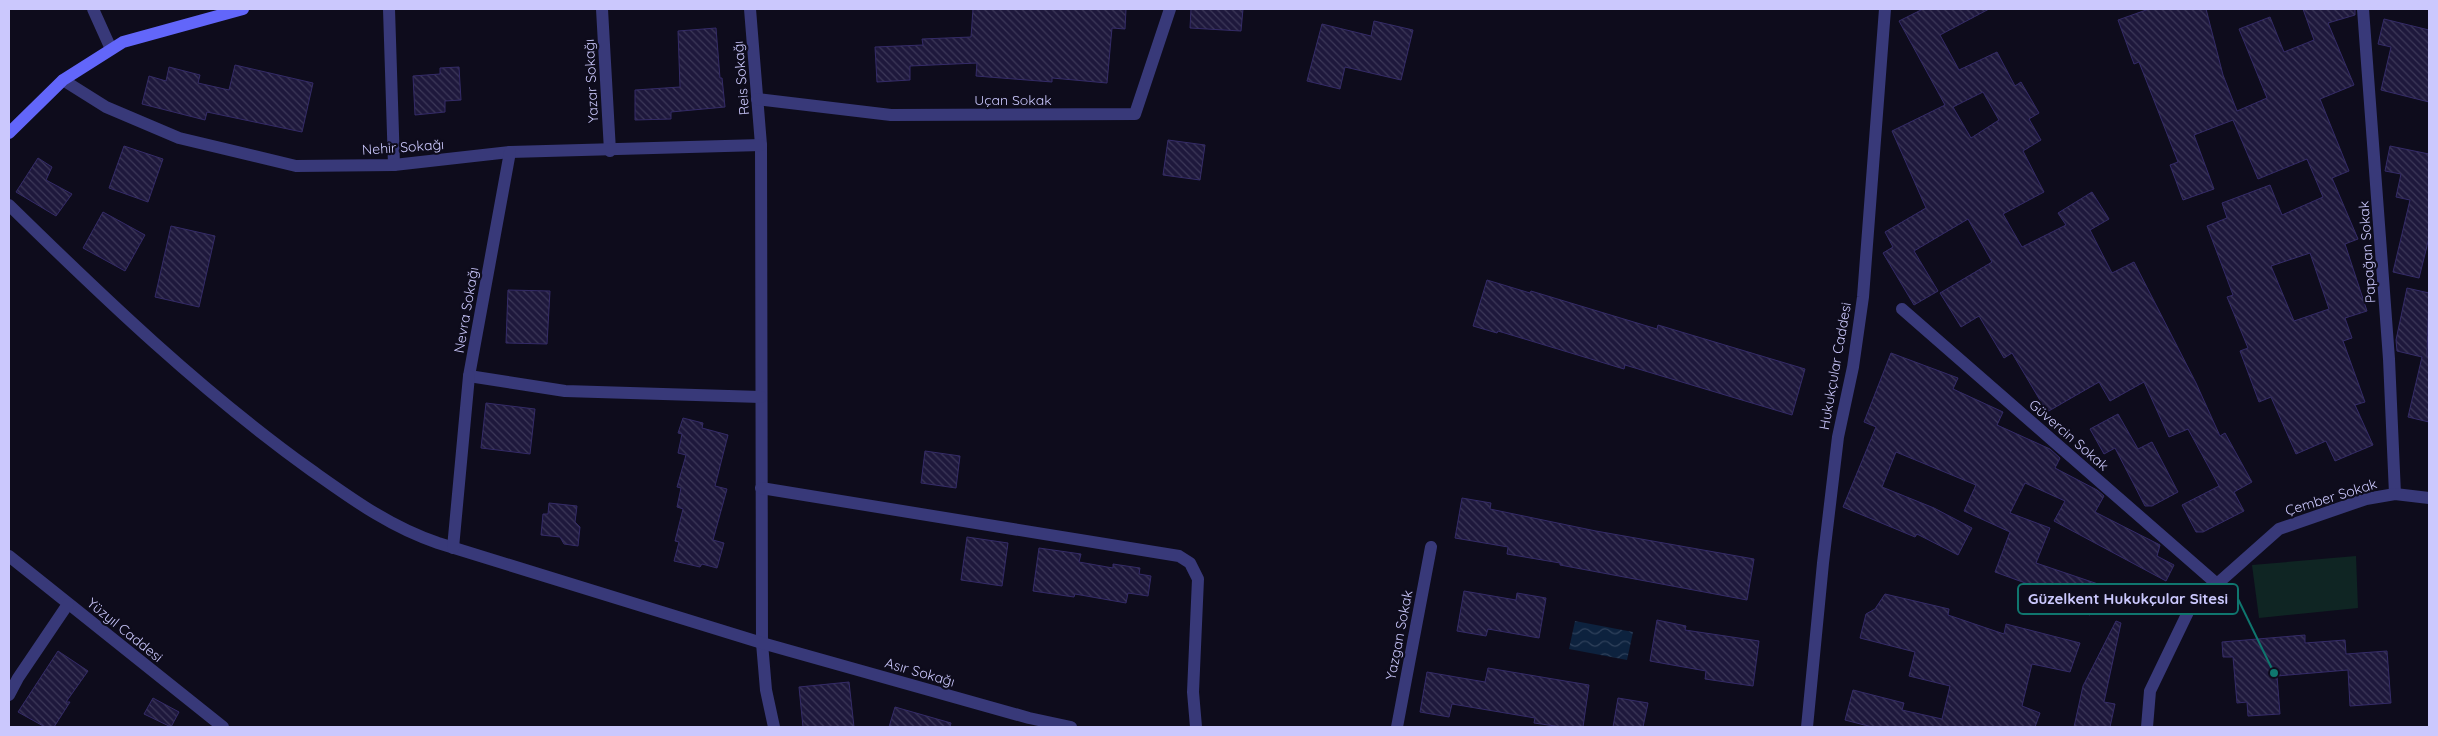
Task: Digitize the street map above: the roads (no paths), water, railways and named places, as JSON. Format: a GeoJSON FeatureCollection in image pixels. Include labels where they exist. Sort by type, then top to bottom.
{"type":"FeatureCollection","features":[{"type":"Feature","properties":{"kind":"main road"},"geometry":{"type":"LineString","coordinates":[[9,133],[62,80],[123,42],[243,9]]}},
{"type":"Feature","properties":{"kind":"street"},"geometry":{"type":"LineString","coordinates":[[93,9],[111,49]]}},
{"type":"Feature","properties":{"kind":"street"},"geometry":{"type":"LineString","coordinates":[[389,9],[394,165]]}},
{"type":"Feature","properties":{"kind":"street","name":"Yazar Sokağı"},"geometry":{"type":"LineString","coordinates":[[602,9],[610,151]]}},
{"type":"Feature","properties":{"kind":"street","name":"Reis Sokağı"},"geometry":{"type":"LineString","coordinates":[[750,9],[761,146],[762,643],[766,690],[774,727]]}},
{"type":"Feature","properties":{"kind":"street","name":"Uçan Sokak"},"geometry":{"type":"LineString","coordinates":[[757,99],[891,115],[1135,114],[1170,9]]}},
{"type":"Feature","properties":{"kind":"street","name":"Hukukçular Caddesi"},"geometry":{"type":"LineString","coordinates":[[1807,727],[1838,437],[1853,367],[1863,297],[1885,9]]}},
{"type":"Feature","properties":{"kind":"street","name":"Papağan Sokak"},"geometry":{"type":"LineString","coordinates":[[2363,9],[2389,349],[2395,494]]}},
{"type":"Feature","properties":{"kind":"street","name":"Nehir Sokağı"},"geometry":{"type":"LineString","coordinates":[[62,80],[106,107],[179,138],[296,166],[394,165],[510,152],[761,146]]}},
{"type":"Feature","properties":{"kind":"street","name":"Nevra Sokağı"},"geometry":{"type":"LineString","coordinates":[[453,548],[469,376],[510,152]]}},
{"type":"Feature","properties":{"kind":"street","name":"Asır Sokağı"},"geometry":{"type":"LineString","coordinates":[[9,205],[96,290],[258,432],[382,519],[405,531],[453,548],[762,643],[1030,723],[1071,727]]}},
{"type":"Feature","properties":{"kind":"street","name":"Güvercin Sokak"},"geometry":{"type":"LineString","coordinates":[[1902,309],[2217,584]]}},
{"type":"Feature","properties":{"kind":"street"},"geometry":{"type":"LineString","coordinates":[[469,376],[565,391],[761,397]]}},
{"type":"Feature","properties":{"kind":"street"},"geometry":{"type":"LineString","coordinates":[[762,488],[1179,556],[1190,563],[1198,579],[1194,692],[1196,727]]}},
{"type":"Feature","properties":{"kind":"street","name":"Çember Sokak"},"geometry":{"type":"LineString","coordinates":[[2147,727],[2150,692],[2190,608],[2278,529],[2366,499],[2395,494],[2429,498]]}},
{"type":"Feature","properties":{"kind":"street","name":"Yazgan Sokak"},"geometry":{"type":"LineString","coordinates":[[1398,727],[1431,547]]}},
{"type":"Feature","properties":{"kind":"street","name":"Yüzyıl Caddesi"},"geometry":{"type":"LineString","coordinates":[[9,556],[216,725]]}},
{"type":"Feature","properties":{"kind":"street"},"geometry":{"type":"LineString","coordinates":[[9,695],[18,678],[68,604]]}},
{"type":"Feature","properties":{"kind":"water"},"geometry":{"type":"Polygon","coordinates":[[[1575,621],[1633,632],[1627,660],[1569,649],[1575,621]]]}},
{"type":"Feature","properties":{"kind":"place","name":"Güzelkent Hukukçular Sitesi"},"geometry":{"type":"Point","coordinates":[2274,673]}}]}
